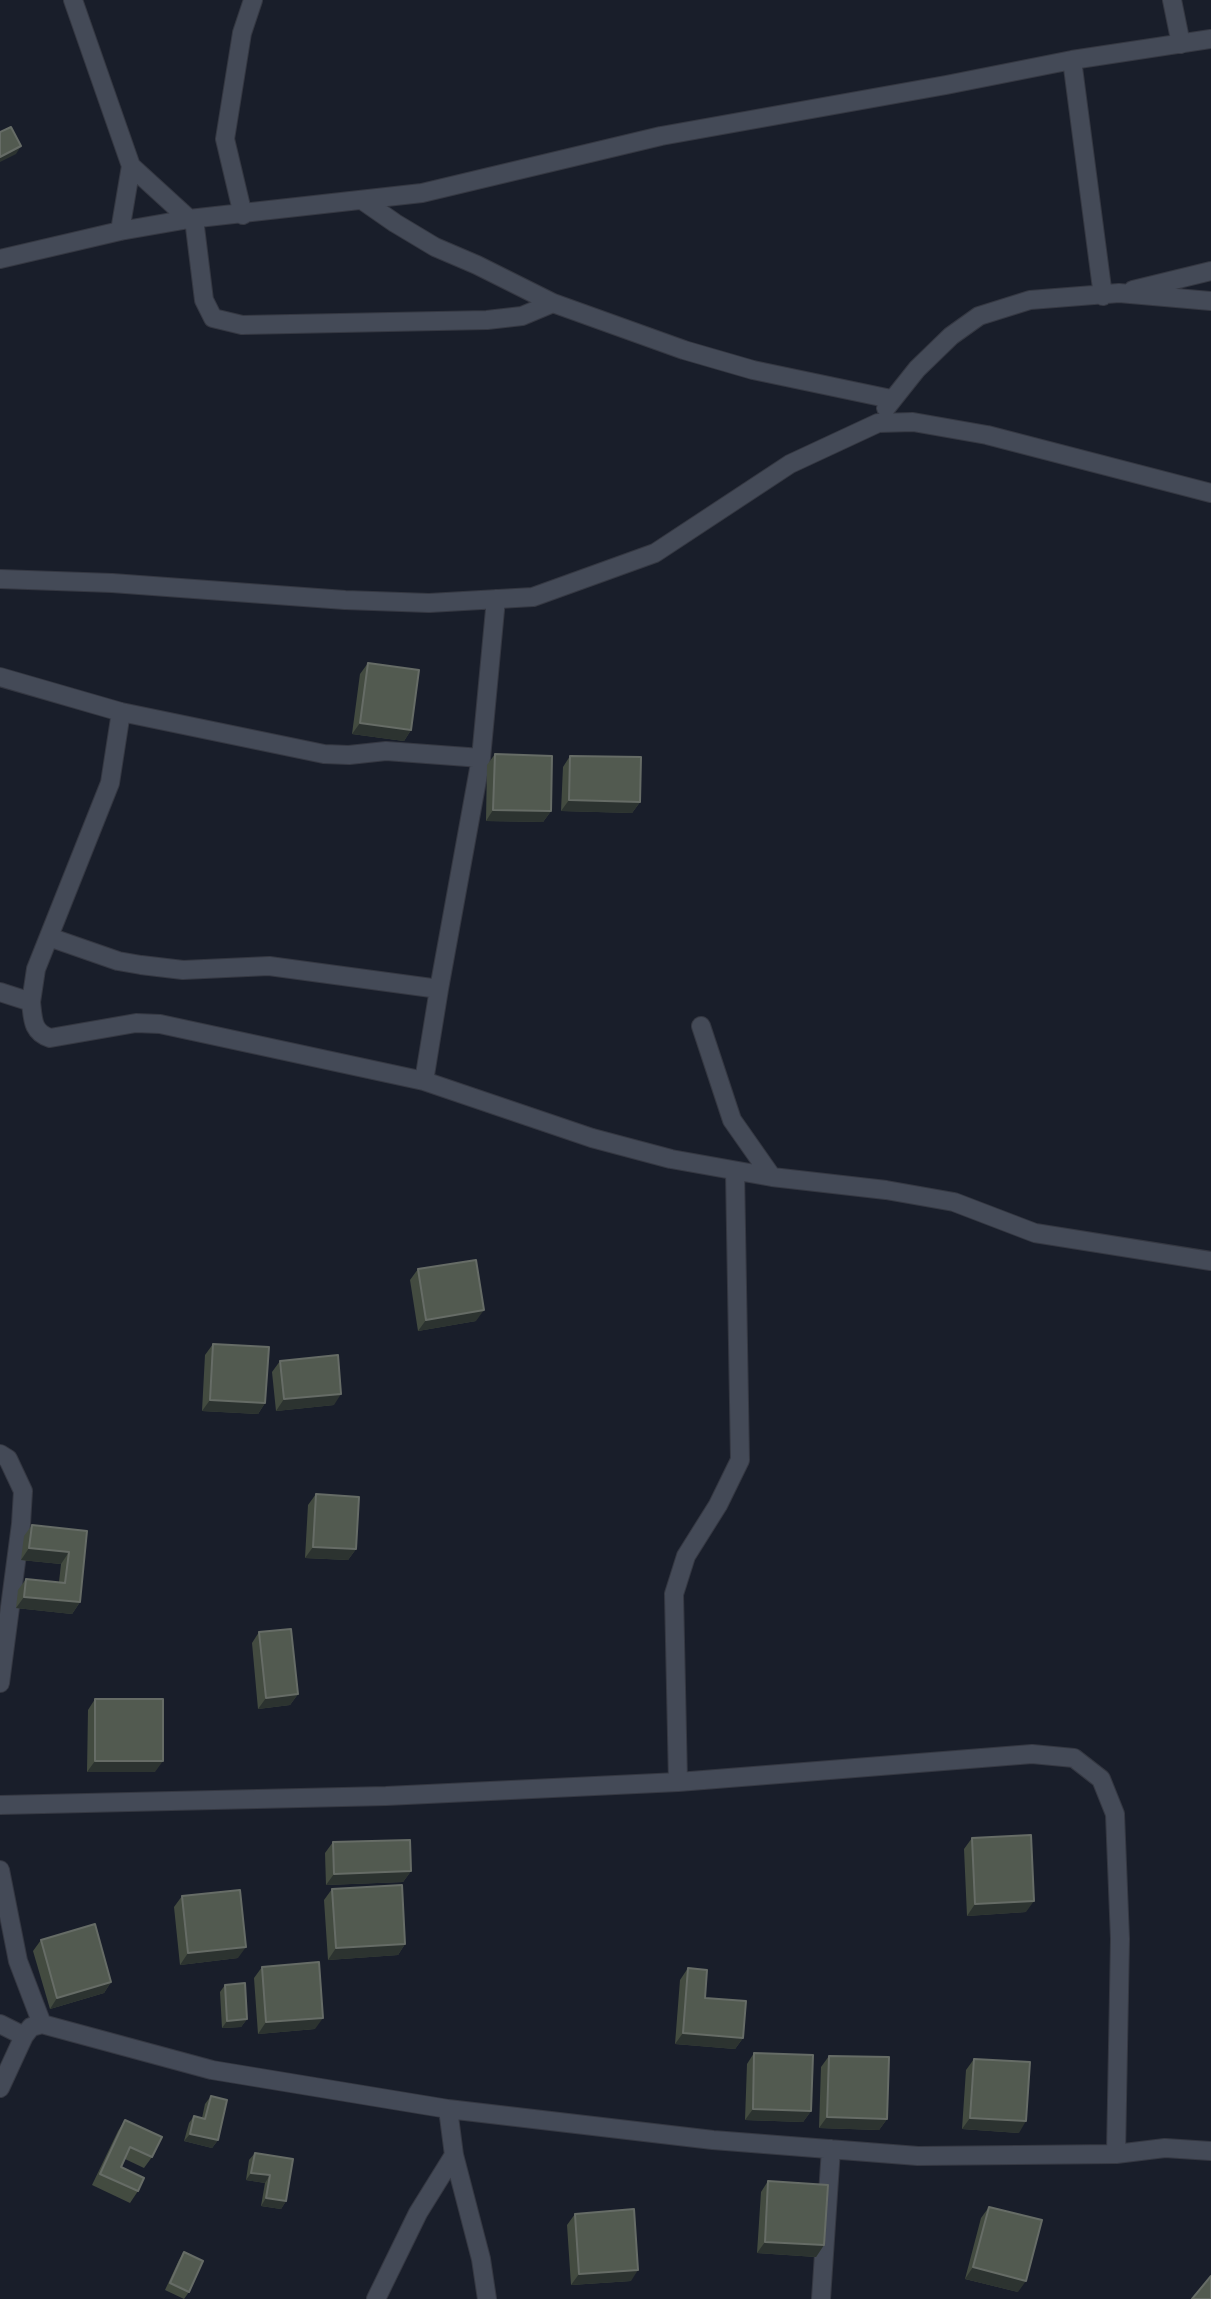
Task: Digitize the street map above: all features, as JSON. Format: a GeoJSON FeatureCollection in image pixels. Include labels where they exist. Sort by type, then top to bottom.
{"type":"FeatureCollection","features":[{"type":"Feature","properties":{"kind":"street"},"geometry":{"type":"LineString","coordinates":[[73,0],[131,166],[120,231]]}},
{"type":"Feature","properties":{"kind":"street"},"geometry":{"type":"LineString","coordinates":[[243,215],[225,139],[242,33],[253,0]]}},
{"type":"Feature","properties":{"kind":"street"},"geometry":{"type":"LineString","coordinates":[[1172,0],[1181,44]]}},
{"type":"Feature","properties":{"kind":"street"},"geometry":{"type":"LineString","coordinates":[[0,259],[120,231],[191,219],[422,192],[661,136],[1072,60],[1211,39]]}},
{"type":"Feature","properties":{"kind":"street"},"geometry":{"type":"LineString","coordinates":[[1072,60],[1111,294]]}},
{"type":"Feature","properties":{"kind":"street"},"geometry":{"type":"LineString","coordinates":[[131,166],[191,219],[204,300],[214,318],[242,325],[487,320],[522,316],[553,303]]}},
{"type":"Feature","properties":{"kind":"street"},"geometry":{"type":"LineString","coordinates":[[362,200],[435,247],[553,303],[684,350],[753,370],[891,399]]}},
{"type":"Feature","properties":{"kind":"street"},"geometry":{"type":"LineString","coordinates":[[1111,294],[1211,271]]}},
{"type":"Feature","properties":{"kind":"street"},"geometry":{"type":"LineString","coordinates":[[878,422],[891,399],[916,369],[951,336],[979,316],[1030,300],[1111,294],[1211,301]]}},
{"type":"Feature","properties":{"kind":"street"},"geometry":{"type":"LineString","coordinates":[[0,579],[112,583],[345,600],[429,603],[533,597],[655,553],[790,464],[878,422],[913,422],[987,435],[1211,494]]}},
{"type":"Feature","properties":{"kind":"street"},"geometry":{"type":"LineString","coordinates":[[424,1081],[481,758],[496,599]]}},
{"type":"Feature","properties":{"kind":"street"},"geometry":{"type":"LineString","coordinates":[[0,677],[121,712],[324,754],[349,755],[386,751],[481,758]]}},
{"type":"Feature","properties":{"kind":"street"},"geometry":{"type":"LineString","coordinates":[[121,712],[110,783],[36,969],[31,1002],[35,1029],[41,1035],[50,1038],[136,1023],[160,1024],[424,1081],[592,1138],[671,1159],[772,1177],[886,1190],[954,1202],[1035,1233],[1211,1261]]}},
{"type":"Feature","properties":{"kind":"street"},"geometry":{"type":"LineString","coordinates":[[49,937],[118,961],[141,965],[183,970],[269,966],[439,989]]}},
{"type":"Feature","properties":{"kind":"street"},"geometry":{"type":"LineString","coordinates":[[0,992],[31,1002]]}},
{"type":"Feature","properties":{"kind":"street"},"geometry":{"type":"LineString","coordinates":[[701,1026],[732,1120],[772,1177]]}},
{"type":"Feature","properties":{"kind":"street"},"geometry":{"type":"LineString","coordinates":[[678,1782],[674,1594],[686,1556],[718,1505],[740,1460],[735,1171]]}},
{"type":"Feature","properties":{"kind":"street"},"geometry":{"type":"LineString","coordinates":[[0,1454],[8,1458],[23,1491],[22,1524],[4,1619],[0,1683]]}},
{"type":"Feature","properties":{"kind":"street"},"geometry":{"type":"LineString","coordinates":[[0,1805],[386,1796],[678,1782],[1032,1754],[1074,1758],[1101,1779],[1115,1814],[1120,1940],[1116,2154]]}},
{"type":"Feature","properties":{"kind":"street"},"geometry":{"type":"LineString","coordinates":[[0,1870],[18,1961],[42,2024]]}},
{"type":"Feature","properties":{"kind":"street"},"geometry":{"type":"LineString","coordinates":[[0,2024],[24,2036]]}},
{"type":"Feature","properties":{"kind":"street"},"geometry":{"type":"LineString","coordinates":[[0,2088],[24,2036],[31,2027],[42,2024],[212,2070],[449,2109],[713,2140],[918,2156],[1116,2154],[1164,2148],[1211,2151]]}},
{"type":"Feature","properties":{"kind":"street"},"geometry":{"type":"LineString","coordinates":[[449,2109],[454,2155],[481,2259],[487,2299]]}},
{"type":"Feature","properties":{"kind":"street"},"geometry":{"type":"LineString","coordinates":[[821,2299],[831,2149]]}},
{"type":"Feature","properties":{"kind":"street"},"geometry":{"type":"LineString","coordinates":[[376,2299],[418,2213],[454,2155]]}},
{"type":"Feature","properties":{"kind":"building"},"geometry":{"type":"Polygon","coordinates":[[[11,127],[21,146],[0,157],[0,132],[11,127]]]}},
{"type":"Feature","properties":{"kind":"building"},"geometry":{"type":"Polygon","coordinates":[[[368,663],[419,670],[411,730],[360,723],[368,663]]]}},
{"type":"Feature","properties":{"kind":"building"},"geometry":{"type":"Polygon","coordinates":[[[495,754],[552,756],[551,811],[493,810],[495,754]]]}},
{"type":"Feature","properties":{"kind":"building"},"geometry":{"type":"Polygon","coordinates":[[[570,756],[641,757],[640,802],[569,800],[570,756]]]}},
{"type":"Feature","properties":{"kind":"building"},"geometry":{"type":"Polygon","coordinates":[[[476,1260],[484,1310],[426,1320],[418,1269],[476,1260]]]}},
{"type":"Feature","properties":{"kind":"building"},"geometry":{"type":"Polygon","coordinates":[[[213,1344],[269,1347],[265,1403],[210,1400],[213,1344]]]}},
{"type":"Feature","properties":{"kind":"building"},"geometry":{"type":"Polygon","coordinates":[[[338,1355],[341,1394],[284,1399],[280,1361],[338,1355]]]}},
{"type":"Feature","properties":{"kind":"building"},"geometry":{"type":"Polygon","coordinates":[[[316,1494],[359,1497],[356,1549],[313,1547],[316,1494]]]}},
{"type":"Feature","properties":{"kind":"building"},"geometry":{"type":"Polygon","coordinates":[[[32,1525],[87,1531],[80,1602],[24,1597],[26,1579],[65,1583],[69,1552],[29,1548],[32,1525]]]}},
{"type":"Feature","properties":{"kind":"building"},"geometry":{"type":"Polygon","coordinates":[[[291,1629],[298,1694],[266,1698],[259,1632],[291,1629]]]}},
{"type":"Feature","properties":{"kind":"building"},"geometry":{"type":"Polygon","coordinates":[[[95,1699],[163,1699],[163,1761],[95,1761],[95,1699]]]}},
{"type":"Feature","properties":{"kind":"building"},"geometry":{"type":"Polygon","coordinates":[[[1031,1835],[1034,1901],[975,1904],[972,1838],[1031,1835]]]}},
{"type":"Feature","properties":{"kind":"building"},"geometry":{"type":"Polygon","coordinates":[[[410,1840],[411,1871],[334,1874],[333,1842],[410,1840]]]}},
{"type":"Feature","properties":{"kind":"building"},"geometry":{"type":"Polygon","coordinates":[[[402,1885],[405,1944],[336,1948],[332,1889],[402,1885]]]}},
{"type":"Feature","properties":{"kind":"building"},"geometry":{"type":"Polygon","coordinates":[[[240,1890],[246,1947],[188,1953],[182,1896],[240,1890]]]}},
{"type":"Feature","properties":{"kind":"building"},"geometry":{"type":"Polygon","coordinates":[[[95,1924],[111,1982],[57,1998],[41,1940],[95,1924]]]}},
{"type":"Feature","properties":{"kind":"building"},"geometry":{"type":"Polygon","coordinates":[[[319,1962],[323,2018],[266,2022],[262,1967],[319,1962]]]}},
{"type":"Feature","properties":{"kind":"building"},"geometry":{"type":"Polygon","coordinates":[[[688,1968],[707,1970],[705,1998],[746,2001],[743,2038],[683,2033],[688,1968]]]}},
{"type":"Feature","properties":{"kind":"building"},"geometry":{"type":"Polygon","coordinates":[[[245,1983],[247,2019],[227,2021],[225,1985],[245,1983]]]}},
{"type":"Feature","properties":{"kind":"building"},"geometry":{"type":"Polygon","coordinates":[[[754,2053],[813,2055],[811,2111],[753,2109],[754,2053]]]}},
{"type":"Feature","properties":{"kind":"building"},"geometry":{"type":"Polygon","coordinates":[[[829,2056],[889,2057],[887,2119],[827,2117],[829,2056]]]}},
{"type":"Feature","properties":{"kind":"building"},"geometry":{"type":"Polygon","coordinates":[[[974,2059],[1030,2062],[1026,2121],[970,2118],[974,2059]]]}},
{"type":"Feature","properties":{"kind":"building"},"geometry":{"type":"Polygon","coordinates":[[[211,2096],[227,2100],[218,2140],[190,2134],[194,2116],[205,2119],[211,2096]]]}},
{"type":"Feature","properties":{"kind":"building"},"geometry":{"type":"Polygon","coordinates":[[[125,2120],[162,2137],[152,2157],[130,2147],[121,2167],[144,2178],[138,2191],[100,2174],[125,2120]]]}},
{"type":"Feature","properties":{"kind":"building"},"geometry":{"type":"Polygon","coordinates":[[[255,2153],[293,2159],[286,2201],[266,2198],[270,2175],[251,2173],[255,2153]]]}},
{"type":"Feature","properties":{"kind":"building"},"geometry":{"type":"Polygon","coordinates":[[[768,2181],[828,2185],[824,2245],[765,2242],[768,2181]]]}},
{"type":"Feature","properties":{"kind":"building"},"geometry":{"type":"Polygon","coordinates":[[[989,2207],[1042,2220],[1026,2281],[973,2267],[989,2207]]]}},
{"type":"Feature","properties":{"kind":"building"},"geometry":{"type":"Polygon","coordinates":[[[634,2209],[638,2270],[579,2274],[575,2214],[634,2209]]]}},
{"type":"Feature","properties":{"kind":"building"},"geometry":{"type":"Polygon","coordinates":[[[184,2252],[203,2261],[189,2292],[170,2283],[184,2252]]]}},
{"type":"Feature","properties":{"kind":"building"},"geometry":{"type":"Polygon","coordinates":[[[1211,2276],[1211,2299],[1192,2299],[1211,2276]]]}}]}
